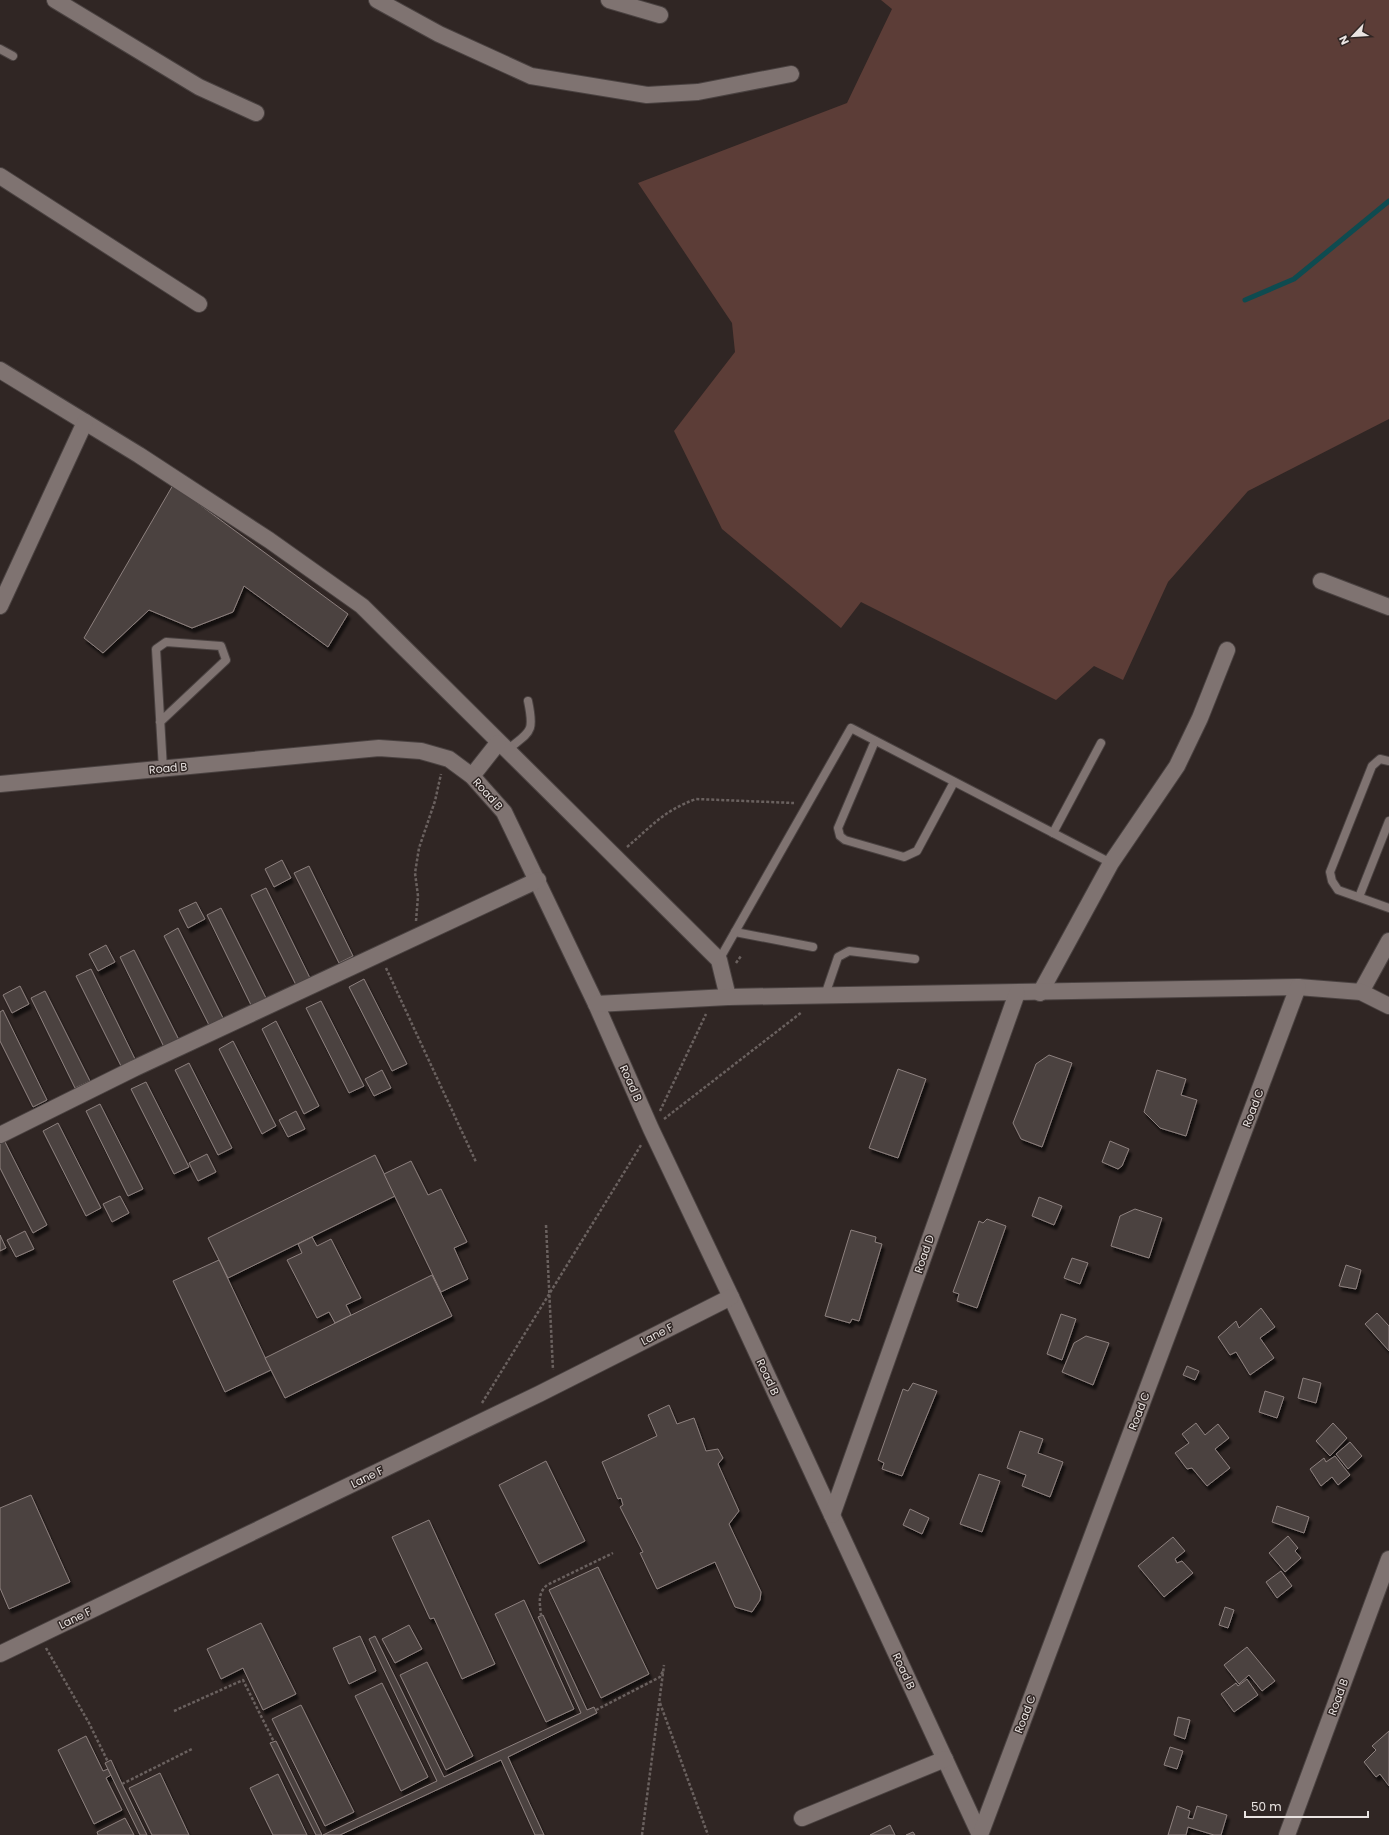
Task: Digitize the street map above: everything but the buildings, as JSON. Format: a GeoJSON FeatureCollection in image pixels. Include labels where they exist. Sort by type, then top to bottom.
{"type":"FeatureCollection","features":[{"type":"Feature","properties":{"kind":"street"},"geometry":{"type":"LineString","coordinates":[[55,0],[198,87],[256,113]]}},
{"type":"Feature","properties":{"kind":"street"},"geometry":{"type":"LineString","coordinates":[[377,0],[439,34],[531,76],[647,95],[698,92],[791,74]]}},
{"type":"Feature","properties":{"kind":"street"},"geometry":{"type":"LineString","coordinates":[[609,0],[660,15]]}},
{"type":"Feature","properties":{"kind":"street"},"geometry":{"type":"LineString","coordinates":[[0,176],[199,304]]}},
{"type":"Feature","properties":{"kind":"street"},"geometry":{"type":"LineString","coordinates":[[0,370],[85,422],[269,540],[362,606],[502,747],[719,960],[722,992]]}},
{"type":"Feature","properties":{"kind":"street"},"geometry":{"type":"LineString","coordinates":[[0,606],[85,422]]}},
{"type":"Feature","properties":{"kind":"street"},"geometry":{"type":"LineString","coordinates":[[1321,581],[1389,607]]}},
{"type":"Feature","properties":{"kind":"street"},"geometry":{"type":"LineString","coordinates":[[1040,992],[1111,863],[1177,766],[1200,718],[1227,650]]}},
{"type":"Feature","properties":{"kind":"street"},"geometry":{"type":"LineString","coordinates":[[472,776],[502,747]]}},
{"type":"Feature","properties":{"kind":"street","name":"Road B"},"geometry":{"type":"LineString","coordinates":[[0,784],[379,748],[421,750],[445,758],[472,776],[504,812],[538,880],[596,1004],[651,1129],[731,1297],[980,1835]]}},
{"type":"Feature","properties":{"kind":"street"},"geometry":{"type":"LineString","coordinates":[[0,1136],[135,1068],[538,880]]}},
{"type":"Feature","properties":{"kind":"street"},"geometry":{"type":"LineString","coordinates":[[1361,992],[1389,941]]}},
{"type":"Feature","properties":{"kind":"street"},"geometry":{"type":"LineString","coordinates":[[596,1004],[722,992],[825,995],[1017,993],[1298,987],[1361,992],[1389,1006]]}},
{"type":"Feature","properties":{"kind":"street","name":"Road C"},"geometry":{"type":"LineString","coordinates":[[980,1835],[1298,987]]}},
{"type":"Feature","properties":{"kind":"street","name":"Road D"},"geometry":{"type":"LineString","coordinates":[[832,1515],[1017,993]]}},
{"type":"Feature","properties":{"kind":"street","name":"Lane F"},"geometry":{"type":"LineString","coordinates":[[0,1654],[466,1429],[731,1297]]}},
{"type":"Feature","properties":{"kind":"street","name":"Road B"},"geometry":{"type":"LineString","coordinates":[[1287,1835],[1389,1560]]}},
{"type":"Feature","properties":{"kind":"street"},"geometry":{"type":"LineString","coordinates":[[802,1818],[945,1760]]}},
{"type":"Feature","properties":{"kind":"lane"},"geometry":{"type":"LineString","coordinates":[[0,49],[13,56]]}},
{"type":"Feature","properties":{"kind":"lane"},"geometry":{"type":"LineString","coordinates":[[160,722],[226,660],[221,646],[166,642],[156,649],[162,769]]}},
{"type":"Feature","properties":{"kind":"lane"},"geometry":{"type":"LineString","coordinates":[[502,747],[528,733],[533,722],[528,701]]}},
{"type":"Feature","properties":{"kind":"lane"},"geometry":{"type":"LineString","coordinates":[[719,960],[851,728],[1111,863]]}},
{"type":"Feature","properties":{"kind":"lane"},"geometry":{"type":"LineString","coordinates":[[875,741],[838,828],[840,836],[845,840],[904,857],[910,855],[917,851],[954,782]]}},
{"type":"Feature","properties":{"kind":"lane"},"geometry":{"type":"LineString","coordinates":[[1053,833],[1100,743]]}},
{"type":"Feature","properties":{"kind":"lane"},"geometry":{"type":"LineString","coordinates":[[1389,761],[1380,759],[1372,766],[1330,872],[1332,881],[1338,890],[1389,908]]}},
{"type":"Feature","properties":{"kind":"lane"},"geometry":{"type":"LineString","coordinates":[[1359,897],[1389,821]]}},
{"type":"Feature","properties":{"kind":"lane"},"geometry":{"type":"LineString","coordinates":[[735,932],[813,947]]}},
{"type":"Feature","properties":{"kind":"lane"},"geometry":{"type":"LineString","coordinates":[[825,995],[838,957],[842,953],[849,951],[915,959]]}},
{"type":"Feature","properties":{"kind":"path"},"geometry":{"type":"LineString","coordinates":[[412,939],[418,896],[415,874],[419,848],[435,802],[445,758]]}},
{"type":"Feature","properties":{"kind":"path"},"geometry":{"type":"LineString","coordinates":[[615,858],[661,816],[680,805],[696,799],[808,805]]}},
{"type":"Feature","properties":{"kind":"path"},"geometry":{"type":"LineString","coordinates":[[380,954],[476,1162]]}},
{"type":"Feature","properties":{"kind":"path"},"geometry":{"type":"LineString","coordinates":[[466,1429],[651,1129],[740,956]]}},
{"type":"Feature","properties":{"kind":"path"},"geometry":{"type":"LineString","coordinates":[[651,1129],[825,995]]}},
{"type":"Feature","properties":{"kind":"path"},"geometry":{"type":"LineString","coordinates":[[546,1225],[554,1386]]}},
{"type":"Feature","properties":{"kind":"path"},"geometry":{"type":"LineString","coordinates":[[541,1616],[539,1599],[541,1590],[547,1585],[613,1553]]}},
{"type":"Feature","properties":{"kind":"path"},"geometry":{"type":"LineString","coordinates":[[39,1636],[89,1723],[108,1762]]}},
{"type":"Feature","properties":{"kind":"path"},"geometry":{"type":"LineString","coordinates":[[596,1710],[660,1677],[664,1665],[642,1835]]}},
{"type":"Feature","properties":{"kind":"path"},"geometry":{"type":"LineString","coordinates":[[174,1711],[243,1680],[274,1742]]}},
{"type":"Feature","properties":{"kind":"path"},"geometry":{"type":"LineString","coordinates":[[660,1703],[708,1835]]}},
{"type":"Feature","properties":{"kind":"path"},"geometry":{"type":"LineString","coordinates":[[122,1784],[192,1749]]}},
{"type":"Feature","properties":{"kind":"shaded area"},"geometry":{"type":"Polygon","coordinates":[[[881,0],[1389,0],[1389,419],[1248,491],[1168,582],[1123,680],[1094,666],[1056,700],[861,602],[841,628],[722,529],[674,431],[735,352],[732,323],[638,183],[847,103],[892,9],[881,0]]]}},
{"type":"Feature","properties":{"kind":"waterway"},"geometry":{"type":"LineString","coordinates":[[1245,300],[1294,279],[1389,201]]}}]}
